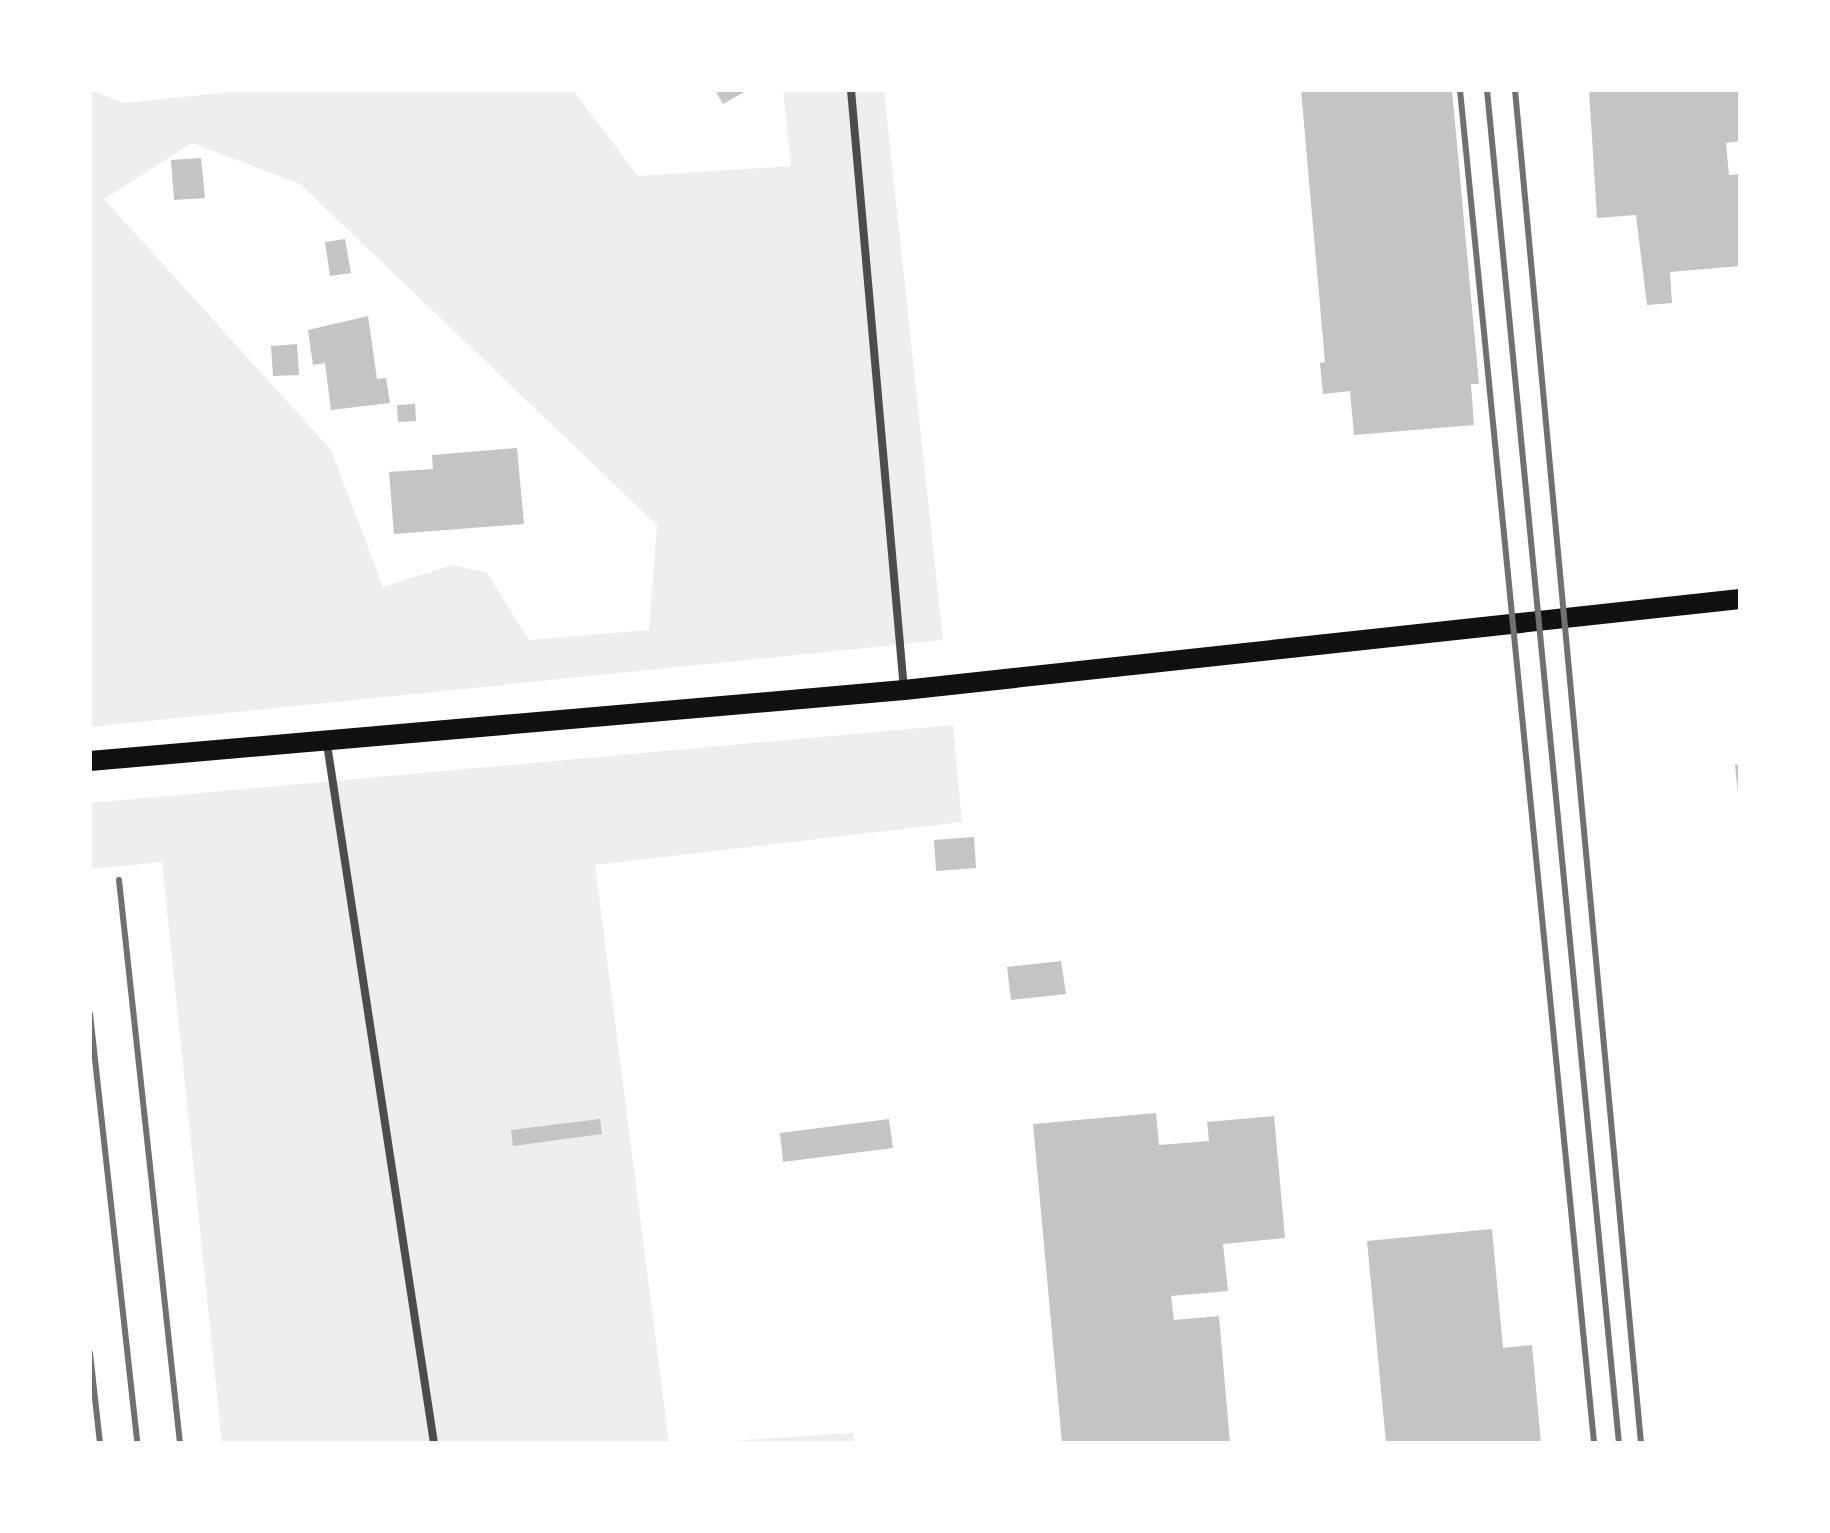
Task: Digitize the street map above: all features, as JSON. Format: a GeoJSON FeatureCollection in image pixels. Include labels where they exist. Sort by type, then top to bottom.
{"type":"FeatureCollection","features":[{"type":"Feature","properties":{"kind":"main road"},"geometry":{"type":"LineString","coordinates":[[90,761],[327,744],[904,690],[1740,599]]}},
{"type":"Feature","properties":{"kind":"street"},"geometry":{"type":"LineString","coordinates":[[851,90],[904,690]]}},
{"type":"Feature","properties":{"kind":"street"},"geometry":{"type":"LineString","coordinates":[[327,744],[434,1443]]}},
{"type":"Feature","properties":{"kind":"shaded area"},"geometry":{"type":"Polygon","coordinates":[[[90,90],[124,103],[250,90],[573,90],[638,176],[791,166],[783,90],[884,90],[943,640],[90,727],[90,90]],[[192,143],[104,199],[331,450],[383,587],[452,565],[487,573],[529,640],[649,630],[657,525],[300,184],[192,143]]]}},
{"type":"Feature","properties":{"kind":"shaded area"},"geometry":{"type":"Polygon","coordinates":[[[953,725],[962,822],[595,865],[669,1443],[222,1443],[162,862],[90,869],[90,803],[953,725]]]}},
{"type":"Feature","properties":{"kind":"shaded area"},"geometry":{"type":"Polygon","coordinates":[[[853,1433],[854,1443],[701,1443],[853,1433]]]}},
{"type":"Feature","properties":{"kind":"building"},"geometry":{"type":"Polygon","coordinates":[[[715,90],[748,90],[723,104],[715,90]]]}},
{"type":"Feature","properties":{"kind":"building"},"geometry":{"type":"Polygon","coordinates":[[[1301,90],[1452,90],[1479,384],[1471,384],[1474,425],[1354,435],[1350,391],[1323,394],[1320,363],[1325,362],[1301,90]]]}},
{"type":"Feature","properties":{"kind":"building"},"geometry":{"type":"Polygon","coordinates":[[[1589,90],[1740,90],[1740,141],[1726,143],[1729,175],[1740,174],[1740,266],[1670,272],[1672,303],[1647,305],[1636,215],[1597,218],[1589,90]]]}},
{"type":"Feature","properties":{"kind":"building"},"geometry":{"type":"Polygon","coordinates":[[[201,158],[205,198],[174,200],[171,160],[201,158]]]}},
{"type":"Feature","properties":{"kind":"building"},"geometry":{"type":"Polygon","coordinates":[[[345,239],[351,273],[330,276],[325,242],[345,239]]]}},
{"type":"Feature","properties":{"kind":"building"},"geometry":{"type":"Polygon","coordinates":[[[368,316],[377,379],[386,378],[390,403],[331,410],[325,363],[313,365],[308,330],[368,316]]]}},
{"type":"Feature","properties":{"kind":"building"},"geometry":{"type":"Polygon","coordinates":[[[297,344],[299,375],[273,376],[271,346],[297,344]]]}},
{"type":"Feature","properties":{"kind":"building"},"geometry":{"type":"Polygon","coordinates":[[[415,404],[416,421],[398,422],[397,405],[415,404]]]}},
{"type":"Feature","properties":{"kind":"building"},"geometry":{"type":"Polygon","coordinates":[[[517,448],[524,524],[394,534],[389,472],[433,469],[432,455],[517,448]]]}},
{"type":"Feature","properties":{"kind":"building"},"geometry":{"type":"Polygon","coordinates":[[[1735,765],[1740,765],[1738,794],[1735,765]]]}},
{"type":"Feature","properties":{"kind":"building"},"geometry":{"type":"Polygon","coordinates":[[[974,837],[976,868],[936,871],[934,840],[974,837]]]}},
{"type":"Feature","properties":{"kind":"building"},"geometry":{"type":"Polygon","coordinates":[[[1061,961],[1066,994],[1011,1000],[1007,967],[1061,961]]]}},
{"type":"Feature","properties":{"kind":"building"},"geometry":{"type":"Polygon","coordinates":[[[1156,1113],[1159,1145],[1209,1141],[1207,1122],[1274,1116],[1285,1238],[1223,1244],[1228,1291],[1171,1296],[1174,1320],[1219,1316],[1230,1443],[1062,1443],[1033,1124],[1156,1113]]]}},
{"type":"Feature","properties":{"kind":"building"},"geometry":{"type":"Polygon","coordinates":[[[600,1119],[602,1134],[513,1146],[511,1130],[600,1119]]]}},
{"type":"Feature","properties":{"kind":"building"},"geometry":{"type":"Polygon","coordinates":[[[889,1119],[893,1148],[783,1162],[780,1133],[889,1119]]]}},
{"type":"Feature","properties":{"kind":"building"},"geometry":{"type":"Polygon","coordinates":[[[1492,1229],[1503,1348],[1532,1345],[1541,1443],[1386,1443],[1367,1241],[1492,1229]]]}},
{"type":"Feature","properties":{"kind":"railway"},"geometry":{"type":"LineString","coordinates":[[1460,90],[1594,1443]]}},
{"type":"Feature","properties":{"kind":"railway"},"geometry":{"type":"LineString","coordinates":[[1487,90],[1619,1443]]}},
{"type":"Feature","properties":{"kind":"railway"},"geometry":{"type":"LineString","coordinates":[[1515,90],[1641,1443]]}},
{"type":"Feature","properties":{"kind":"railway"},"geometry":{"type":"LineString","coordinates":[[119,880],[180,1443]]}},
{"type":"Feature","properties":{"kind":"railway"},"geometry":{"type":"LineString","coordinates":[[90,1014],[137,1443]]}},
{"type":"Feature","properties":{"kind":"railway"},"geometry":{"type":"LineString","coordinates":[[90,1353],[100,1443]]}}]}
